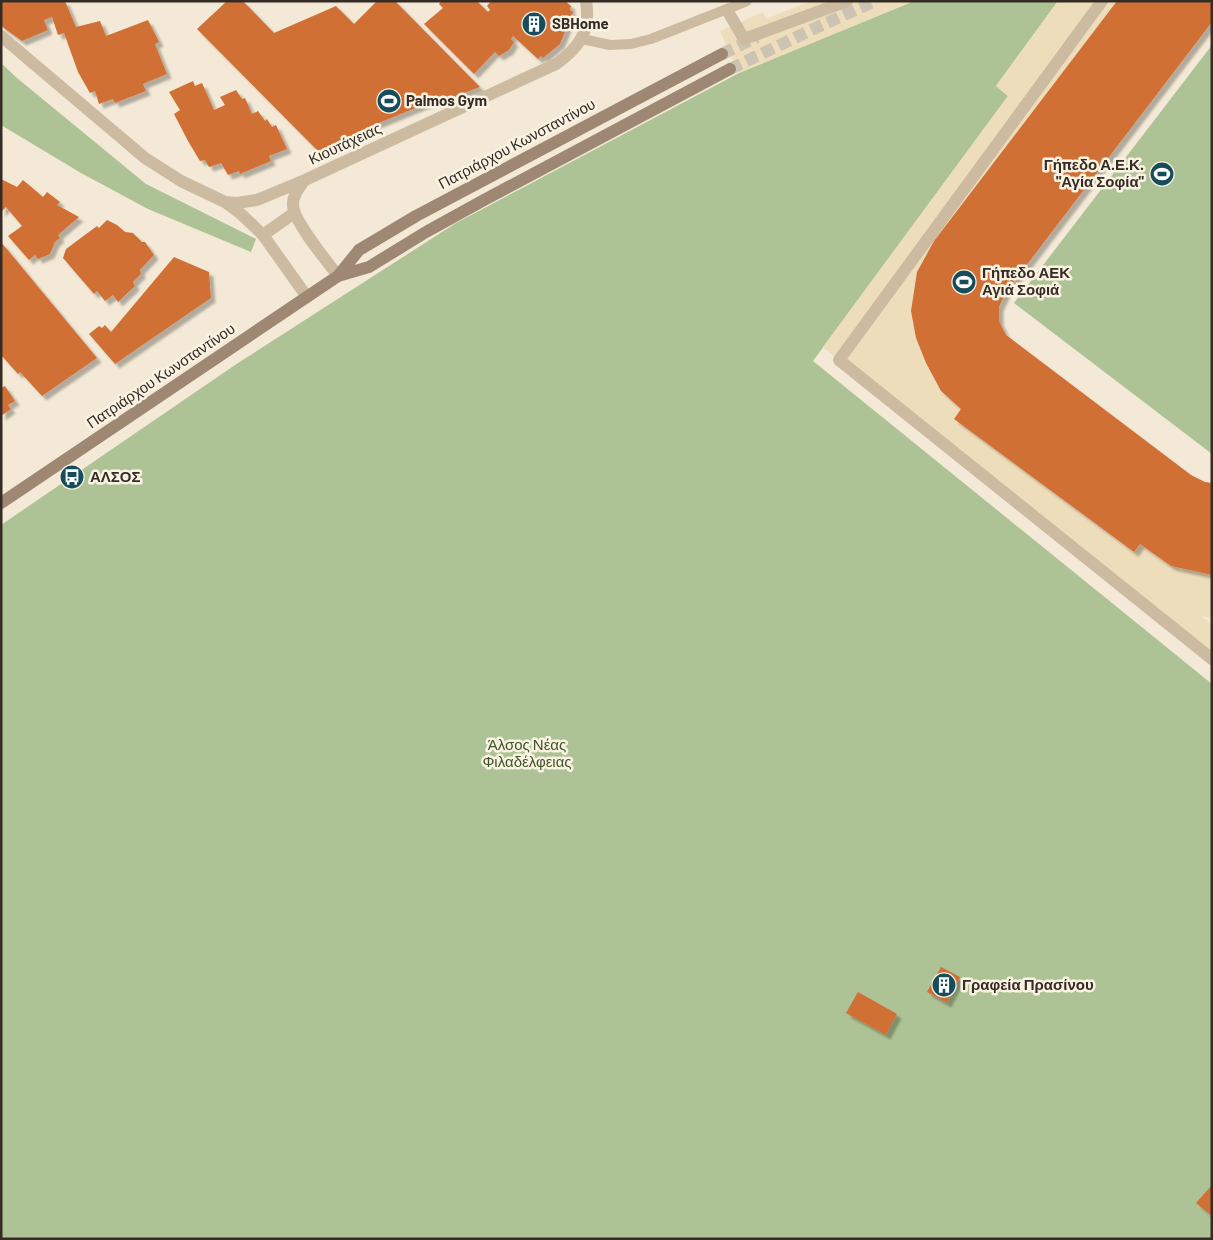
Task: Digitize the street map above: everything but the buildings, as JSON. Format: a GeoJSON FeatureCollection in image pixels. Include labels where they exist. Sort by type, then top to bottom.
{"type":"FeatureCollection","features":[{"type":"Feature","properties":{"kind":"main road","name":"Πατριάρχου Κωνσταντίνου"},"geometry":{"type":"LineString","coordinates":[[1,503],[338,276],[359,250],[408,221],[722,54]]}},
{"type":"Feature","properties":{"kind":"main road","name":"Πατριάρχου Κωνσταντίνου"},"geometry":{"type":"LineString","coordinates":[[338,276],[369,267],[426,232],[484,200],[730,69]]}},
{"type":"Feature","properties":{"kind":"street"},"geometry":{"type":"LineString","coordinates":[[582,39],[587,22],[586,1]]}},
{"type":"Feature","properties":{"kind":"street"},"geometry":{"type":"LineString","coordinates":[[726,10],[744,39],[847,1]]}},
{"type":"Feature","properties":{"kind":"street"},"geometry":{"type":"LineString","coordinates":[[1102,1],[839,360],[1212,659]]}},
{"type":"Feature","properties":{"kind":"street","name":"Κιουτάχειας"},"geometry":{"type":"LineString","coordinates":[[1,36],[146,158],[182,181],[225,202],[241,214],[263,235],[307,297]]}},
{"type":"Feature","properties":{"kind":"street","name":"Κιουτάχειας"},"geometry":{"type":"LineString","coordinates":[[225,202],[237,203],[257,200],[304,180],[556,64],[571,54],[582,39]]}},
{"type":"Feature","properties":{"kind":"street","name":"Κιουτάχειας"},"geometry":{"type":"LineString","coordinates":[[294,214],[292,206],[294,198],[304,180]]}},
{"type":"Feature","properties":{"kind":"street"},"geometry":{"type":"LineString","coordinates":[[263,235],[294,214],[338,276]]}},
{"type":"Feature","properties":{"kind":"lane"},"geometry":{"type":"LineString","coordinates":[[582,39],[610,45],[631,44],[651,39],[747,1]]}},
{"type":"Feature","properties":{"kind":"green space","name":"Άλσος Νέας Φιλαδέλφειας"},"geometry":{"type":"Polygon","coordinates":[[[914,1],[1058,1],[996,86],[1008,96],[813,361],[1212,684],[1212,1239],[1,1239],[1,525],[238,363],[456,223],[739,73],[914,1]]]}},
{"type":"Feature","properties":{"kind":"green space","name":"Γήπεδο Α.Ε.Κ. \"Αγία Σοφία\""},"geometry":{"type":"Polygon","coordinates":[[[1212,45],[1212,454],[1014,303],[1212,45]]]}},
{"type":"Feature","properties":{"kind":"green space"},"geometry":{"type":"Polygon","coordinates":[[[1,63],[146,184],[256,239],[251,252],[148,209],[81,173],[1,125],[1,63]]]}},
{"type":"Feature","properties":{"kind":"shaded area"},"geometry":{"type":"Polygon","coordinates":[[[811,1],[914,1],[739,73],[720,31],[763,12],[766,19],[811,1]]]}},
{"type":"Feature","properties":{"kind":"shaded area"},"geometry":{"type":"Polygon","coordinates":[[[1058,1],[1117,1],[911,311],[916,338],[926,363],[941,391],[961,409],[954,419],[1133,552],[1140,544],[1171,566],[1212,575],[1212,618],[1201,616],[1212,624],[1212,659],[823,347],[1008,96],[996,86],[1058,1]]]}},
{"type":"Feature","properties":{"kind":"tunnel"},"geometry":{"type":"LineString","coordinates":[[730,69],[875,1]]}},
{"type":"Feature","properties":{"kind":"tunnel"},"geometry":{"type":"LineString","coordinates":[[722,54],[757,37]]}},
{"type":"Feature","properties":{"kind":"place","name":"SBHome"},"geometry":{"type":"Point","coordinates":[534,24]}},
{"type":"Feature","properties":{"kind":"place","name":"Palmos Gym"},"geometry":{"type":"Point","coordinates":[389,101]}},
{"type":"Feature","properties":{"kind":"place","name":"Γήπεδο Α.Ε.Κ. \"Αγία Σοφία\""},"geometry":{"type":"Point","coordinates":[1162,174]}},
{"type":"Feature","properties":{"kind":"place","name":"Γήπεδο ΑΕΚ Αγιά Σοφιά"},"geometry":{"type":"Point","coordinates":[964,282]}},
{"type":"Feature","properties":{"kind":"place","name":"ΑΛΣΟΣ"},"geometry":{"type":"Point","coordinates":[72,477]}},
{"type":"Feature","properties":{"kind":"place","name":"Γραφεία Πρασίνου"},"geometry":{"type":"Point","coordinates":[944,985]}}]}
